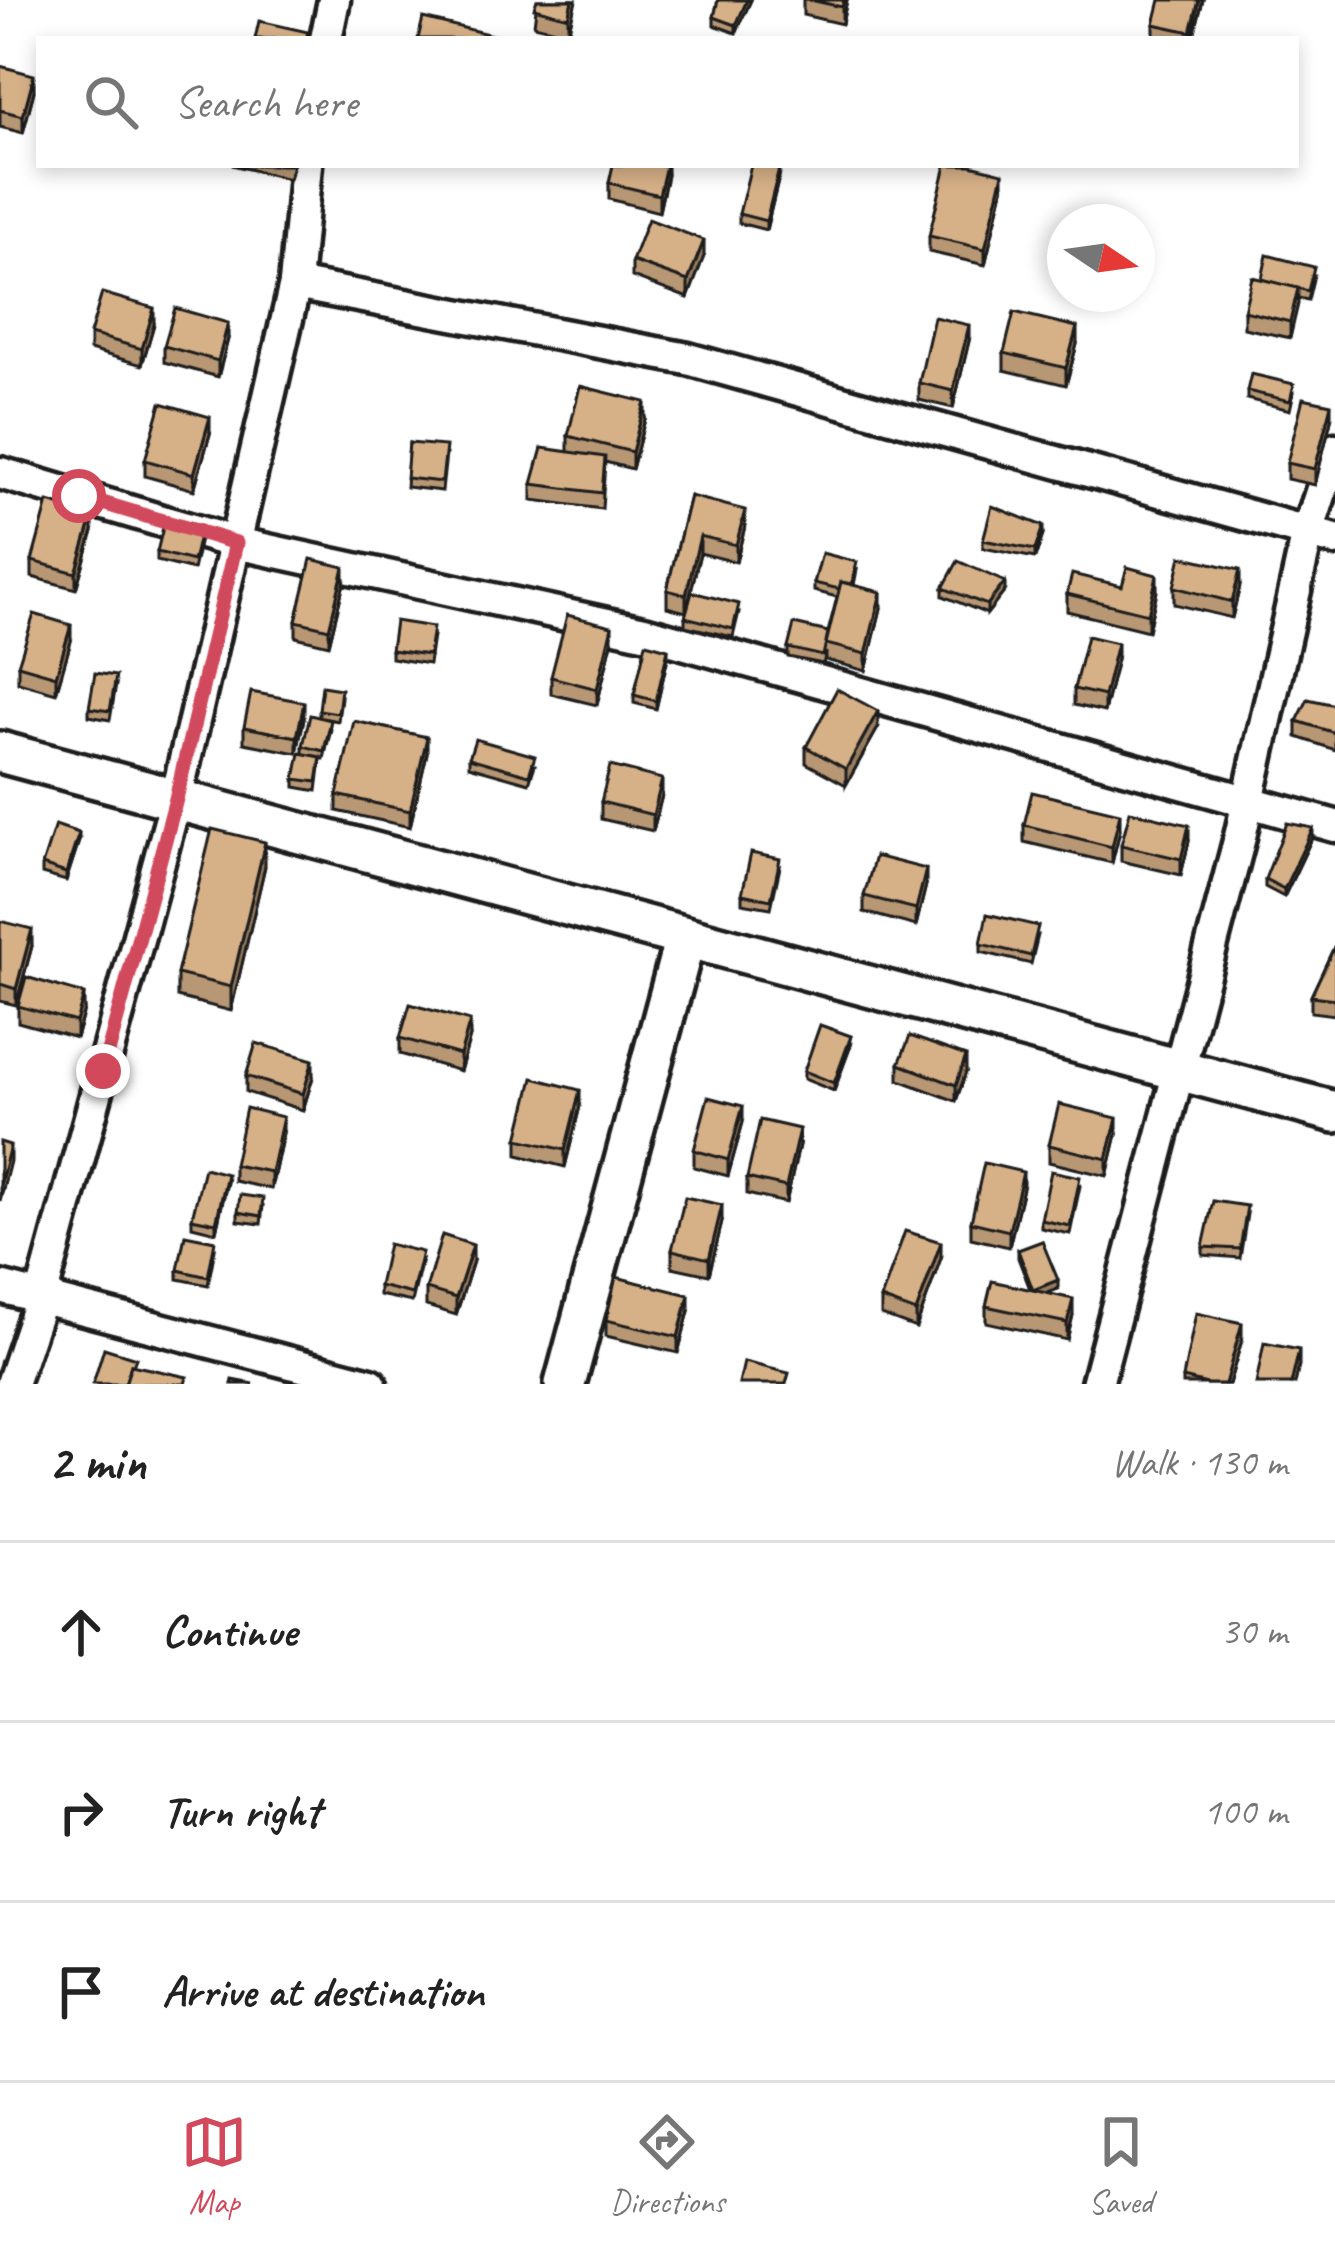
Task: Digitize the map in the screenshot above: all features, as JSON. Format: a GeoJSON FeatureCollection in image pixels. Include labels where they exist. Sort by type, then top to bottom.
{"type":"FeatureCollection","features":[{"type":"Feature","properties":{"kind":"street"},"geometry":{"type":"LineString","coordinates":[[327,36],[334,0]]}},
{"type":"Feature","properties":{"kind":"street"},"geometry":{"type":"LineString","coordinates":[[12,1384],[41,1298],[176,799],[296,284],[306,168]]}},
{"type":"Feature","properties":{"kind":"street"},"geometry":{"type":"LineString","coordinates":[[296,284],[688,359],[1322,536]]}},
{"type":"Feature","properties":{"kind":"street"},"geometry":{"type":"LineString","coordinates":[[1097,1384],[1322,536],[1335,449]]}},
{"type":"Feature","properties":{"kind":"street"},"geometry":{"type":"LineString","coordinates":[[0,473],[236,543],[644,632],[1335,826]]}},
{"type":"Feature","properties":{"kind":"street"},"geometry":{"type":"LineString","coordinates":[[0,752],[1335,1112]]}},
{"type":"Feature","properties":{"kind":"street"},"geometry":{"type":"LineString","coordinates":[[565,1384],[685,938]]}},
{"type":"Feature","properties":{"kind":"street"},"geometry":{"type":"LineString","coordinates":[[0,1287],[371,1384]]}},
{"type":"Feature","properties":{"kind":"building"},"geometry":{"type":"Polygon","coordinates":[[[537,0],[572,0],[568,17],[534,8],[537,0]]]}},
{"type":"Feature","properties":{"kind":"building"},"geometry":{"type":"Polygon","coordinates":[[[718,0],[747,0],[736,25],[714,17],[718,0]]]}},
{"type":"Feature","properties":{"kind":"building"},"geometry":{"type":"Polygon","coordinates":[[[810,0],[844,0],[842,7],[810,0]]]}},
{"type":"Feature","properties":{"kind":"building"},"geometry":{"type":"Polygon","coordinates":[[[1160,0],[1199,0],[1191,32],[1154,24],[1160,0]]]}},
{"type":"Feature","properties":{"kind":"building"},"geometry":{"type":"Polygon","coordinates":[[[423,18],[492,35],[492,36],[419,36],[423,18]]]}},
{"type":"Feature","properties":{"kind":"building"},"geometry":{"type":"Polygon","coordinates":[[[259,21],[308,32],[307,36],[256,36],[259,21]]]}},
{"type":"Feature","properties":{"kind":"building"},"geometry":{"type":"Polygon","coordinates":[[[0,66],[34,75],[23,116],[0,110],[0,66]]]}},
{"type":"Feature","properties":{"kind":"building"},"geometry":{"type":"Polygon","coordinates":[[[612,168],[665,168],[659,195],[609,183],[612,168]]]}},
{"type":"Feature","properties":{"kind":"building"},"geometry":{"type":"Polygon","coordinates":[[[750,168],[779,169],[766,221],[739,214],[750,168]]]}},
{"type":"Feature","properties":{"kind":"building"},"geometry":{"type":"Polygon","coordinates":[[[945,168],[1003,173],[985,249],[929,236],[945,168]]]}},
{"type":"Feature","properties":{"kind":"building"},"geometry":{"type":"Polygon","coordinates":[[[648,219],[704,240],[688,281],[632,261],[648,219]]]}},
{"type":"Feature","properties":{"kind":"building"},"geometry":{"type":"Polygon","coordinates":[[[1267,255],[1314,267],[1308,291],[1262,279],[1267,255]]]}},
{"type":"Feature","properties":{"kind":"building"},"geometry":{"type":"Polygon","coordinates":[[[1252,277],[1298,288],[1290,322],[1244,311],[1252,277]]]}},
{"type":"Feature","properties":{"kind":"building"},"geometry":{"type":"Polygon","coordinates":[[[102,293],[154,308],[142,349],[90,334],[102,293]]]}},
{"type":"Feature","properties":{"kind":"building"},"geometry":{"type":"Polygon","coordinates":[[[175,308],[228,323],[218,361],[164,346],[175,308]]]}},
{"type":"Feature","properties":{"kind":"building"},"geometry":{"type":"Polygon","coordinates":[[[1014,312],[1077,327],[1066,368],[1004,353],[1014,312]]]}},
{"type":"Feature","properties":{"kind":"building"},"geometry":{"type":"Polygon","coordinates":[[[934,317],[969,325],[953,391],[919,383],[934,317]]]}},
{"type":"Feature","properties":{"kind":"building"},"geometry":{"type":"Polygon","coordinates":[[[1251,374],[1294,384],[1290,401],[1247,391],[1251,374]]]}},
{"type":"Feature","properties":{"kind":"building"},"geometry":{"type":"Polygon","coordinates":[[[580,386],[645,402],[632,452],[568,436],[580,386]]]}},
{"type":"Feature","properties":{"kind":"building"},"geometry":{"type":"Polygon","coordinates":[[[1303,398],[1331,404],[1315,469],[1287,463],[1303,398]]]}},
{"type":"Feature","properties":{"kind":"building"},"geometry":{"type":"Polygon","coordinates":[[[161,403],[210,417],[194,474],[145,460],[161,403]]]}},
{"type":"Feature","properties":{"kind":"building"},"geometry":{"type":"Polygon","coordinates":[[[409,443],[446,446],[442,482],[406,478],[409,443]]]}},
{"type":"Feature","properties":{"kind":"building"},"geometry":{"type":"Polygon","coordinates":[[[542,448],[605,457],[602,493],[532,484],[542,448]]]}},
{"type":"Feature","properties":{"kind":"building"},"geometry":{"type":"Polygon","coordinates":[[[690,496],[745,510],[736,545],[700,536],[686,595],[667,590],[690,496]]]}},
{"type":"Feature","properties":{"kind":"building"},"geometry":{"type":"Polygon","coordinates":[[[48,502],[93,515],[76,573],[32,561],[48,502]]]}},
{"type":"Feature","properties":{"kind":"building"},"geometry":{"type":"Polygon","coordinates":[[[992,506],[1043,526],[1035,550],[983,540],[992,506]]]}},
{"type":"Feature","properties":{"kind":"building"},"geometry":{"type":"Polygon","coordinates":[[[165,519],[201,527],[193,561],[157,552],[165,519]]]}},
{"type":"Feature","properties":{"kind":"building"},"geometry":{"type":"Polygon","coordinates":[[[822,553],[857,562],[852,584],[841,582],[839,589],[814,583],[822,553]]]}},
{"type":"Feature","properties":{"kind":"building"},"geometry":{"type":"Polygon","coordinates":[[[1181,556],[1240,570],[1232,602],[1174,587],[1181,556]]]}},
{"type":"Feature","properties":{"kind":"building"},"geometry":{"type":"Polygon","coordinates":[[[311,559],[344,567],[329,629],[296,621],[311,559]]]}},
{"type":"Feature","properties":{"kind":"building"},"geometry":{"type":"Polygon","coordinates":[[[958,561],[1005,582],[987,605],[943,588],[958,561]]]}},
{"type":"Feature","properties":{"kind":"building"},"geometry":{"type":"Polygon","coordinates":[[[1127,567],[1157,575],[1148,614],[1067,594],[1072,574],[1122,586],[1127,567]]]}},
{"type":"Feature","properties":{"kind":"building"},"geometry":{"type":"Polygon","coordinates":[[[841,582],[881,592],[866,654],[826,644],[841,582]]]}},
{"type":"Feature","properties":{"kind":"building"},"geometry":{"type":"Polygon","coordinates":[[[692,592],[739,604],[733,629],[685,617],[692,592]]]}},
{"type":"Feature","properties":{"kind":"building"},"geometry":{"type":"Polygon","coordinates":[[[34,614],[71,625],[56,676],[18,665],[34,614]]]}},
{"type":"Feature","properties":{"kind":"building"},"geometry":{"type":"Polygon","coordinates":[[[567,615],[612,626],[597,689],[551,677],[567,615]]]}},
{"type":"Feature","properties":{"kind":"building"},"geometry":{"type":"Polygon","coordinates":[[[395,621],[433,627],[429,655],[391,650],[395,621]]]}},
{"type":"Feature","properties":{"kind":"building"},"geometry":{"type":"Polygon","coordinates":[[[794,624],[828,632],[823,656],[788,648],[794,624]]]}},
{"type":"Feature","properties":{"kind":"building"},"geometry":{"type":"Polygon","coordinates":[[[1087,636],[1117,643],[1104,696],[1074,689],[1087,636]]]}},
{"type":"Feature","properties":{"kind":"building"},"geometry":{"type":"Polygon","coordinates":[[[646,643],[668,649],[656,701],[634,695],[646,643]]]}},
{"type":"Feature","properties":{"kind":"building"},"geometry":{"type":"Polygon","coordinates":[[[95,673],[116,676],[110,711],[89,708],[95,673]]]}},
{"type":"Feature","properties":{"kind":"building"},"geometry":{"type":"Polygon","coordinates":[[[322,686],[341,689],[338,713],[319,710],[322,686]]]}},
{"type":"Feature","properties":{"kind":"building"},"geometry":{"type":"Polygon","coordinates":[[[837,689],[878,711],[846,769],[806,747],[837,689]]]}},
{"type":"Feature","properties":{"kind":"building"},"geometry":{"type":"Polygon","coordinates":[[[251,692],[304,702],[297,737],[244,727],[251,692]]]}},
{"type":"Feature","properties":{"kind":"building"},"geometry":{"type":"Polygon","coordinates":[[[1308,699],[1335,705],[1335,733],[1297,721],[1308,699]]]}},
{"type":"Feature","properties":{"kind":"building"},"geometry":{"type":"Polygon","coordinates":[[[310,715],[331,720],[324,751],[303,746],[310,715]]]}},
{"type":"Feature","properties":{"kind":"building"},"geometry":{"type":"Polygon","coordinates":[[[354,721],[427,737],[410,811],[337,795],[354,721]]]}},
{"type":"Feature","properties":{"kind":"building"},"geometry":{"type":"Polygon","coordinates":[[[475,739],[535,756],[529,775],[469,758],[475,739]]]}},
{"type":"Feature","properties":{"kind":"building"},"geometry":{"type":"Polygon","coordinates":[[[300,753],[321,757],[317,782],[295,779],[300,753]]]}},
{"type":"Feature","properties":{"kind":"building"},"geometry":{"type":"Polygon","coordinates":[[[610,766],[662,779],[653,815],[601,802],[610,766]]]}},
{"type":"Feature","properties":{"kind":"building"},"geometry":{"type":"Polygon","coordinates":[[[1032,792],[1120,813],[1112,847],[1024,825],[1032,792]]]}},
{"type":"Feature","properties":{"kind":"building"},"geometry":{"type":"Polygon","coordinates":[[[1130,811],[1189,825],[1181,859],[1121,845],[1130,811]]]}},
{"type":"Feature","properties":{"kind":"building"},"geometry":{"type":"Polygon","coordinates":[[[1287,823],[1313,828],[1284,889],[1265,879],[1287,823]]]}},
{"type":"Feature","properties":{"kind":"building"},"geometry":{"type":"Polygon","coordinates":[[[55,825],[79,833],[66,873],[42,865],[55,825]]]}},
{"type":"Feature","properties":{"kind":"building"},"geometry":{"type":"Polygon","coordinates":[[[212,829],[265,842],[231,987],[177,974],[212,829]]]}},
{"type":"Feature","properties":{"kind":"building"},"geometry":{"type":"Polygon","coordinates":[[[751,853],[780,859],[771,900],[742,894],[751,853]]]}},
{"type":"Feature","properties":{"kind":"building"},"geometry":{"type":"Polygon","coordinates":[[[875,856],[926,869],[916,909],[864,896],[875,856]]]}},
{"type":"Feature","properties":{"kind":"building"},"geometry":{"type":"Polygon","coordinates":[[[987,914],[1038,926],[1031,956],[981,944],[987,914]]]}},
{"type":"Feature","properties":{"kind":"building"},"geometry":{"type":"Polygon","coordinates":[[[0,921],[32,929],[16,989],[0,984],[0,921]]]}},
{"type":"Feature","properties":{"kind":"building"},"geometry":{"type":"Polygon","coordinates":[[[1335,945],[1335,999],[1311,996],[1335,945]]]}},
{"type":"Feature","properties":{"kind":"building"},"geometry":{"type":"Polygon","coordinates":[[[26,977],[84,994],[76,1022],[18,1006],[26,977]]]}},
{"type":"Feature","properties":{"kind":"building"},"geometry":{"type":"Polygon","coordinates":[[[410,1004],[470,1021],[460,1055],[400,1038],[410,1004]]]}},
{"type":"Feature","properties":{"kind":"building"},"geometry":{"type":"Polygon","coordinates":[[[820,1025],[851,1036],[834,1083],[804,1071],[820,1025]]]}},
{"type":"Feature","properties":{"kind":"building"},"geometry":{"type":"Polygon","coordinates":[[[910,1036],[966,1056],[956,1085],[899,1064],[910,1036]]]}},
{"type":"Feature","properties":{"kind":"building"},"geometry":{"type":"Polygon","coordinates":[[[256,1043],[313,1060],[303,1094],[246,1076],[256,1043]]]}},
{"type":"Feature","properties":{"kind":"building"},"geometry":{"type":"Polygon","coordinates":[[[533,1078],[580,1090],[565,1150],[518,1139],[533,1078]]]}},
{"type":"Feature","properties":{"kind":"building"},"geometry":{"type":"Polygon","coordinates":[[[708,1097],[743,1106],[728,1160],[694,1150],[708,1097]]]}},
{"type":"Feature","properties":{"kind":"building"},"geometry":{"type":"Polygon","coordinates":[[[1059,1104],[1117,1118],[1107,1159],[1049,1145],[1059,1104]]]}},
{"type":"Feature","properties":{"kind":"building"},"geometry":{"type":"Polygon","coordinates":[[[246,1108],[283,1117],[271,1172],[234,1165],[246,1108]]]}},
{"type":"Feature","properties":{"kind":"building"},"geometry":{"type":"Polygon","coordinates":[[[760,1120],[799,1129],[786,1187],[747,1178],[760,1120]]]}},
{"type":"Feature","properties":{"kind":"building"},"geometry":{"type":"Polygon","coordinates":[[[0,1142],[10,1145],[0,1185],[0,1142]]]}},
{"type":"Feature","properties":{"kind":"building"},"geometry":{"type":"Polygon","coordinates":[[[984,1163],[1023,1172],[1009,1231],[971,1222],[984,1163]]]}},
{"type":"Feature","properties":{"kind":"building"},"geometry":{"type":"Polygon","coordinates":[[[204,1168],[227,1174],[216,1223],[192,1218],[204,1168]]]}},
{"type":"Feature","properties":{"kind":"building"},"geometry":{"type":"Polygon","coordinates":[[[1051,1171],[1080,1177],[1070,1226],[1041,1220],[1051,1171]]]}},
{"type":"Feature","properties":{"kind":"building"},"geometry":{"type":"Polygon","coordinates":[[[240,1195],[263,1198],[261,1216],[238,1212],[240,1195]]]}},
{"type":"Feature","properties":{"kind":"building"},"geometry":{"type":"Polygon","coordinates":[[[685,1197],[722,1205],[709,1259],[672,1250],[685,1197]]]}},
{"type":"Feature","properties":{"kind":"building"},"geometry":{"type":"Polygon","coordinates":[[[1213,1201],[1247,1206],[1240,1249],[1203,1247],[1213,1201]]]}},
{"type":"Feature","properties":{"kind":"building"},"geometry":{"type":"Polygon","coordinates":[[[905,1231],[941,1242],[916,1312],[881,1299],[905,1231]]]}},
{"type":"Feature","properties":{"kind":"building"},"geometry":{"type":"Polygon","coordinates":[[[185,1235],[215,1241],[208,1277],[178,1270],[185,1235]]]}},
{"type":"Feature","properties":{"kind":"building"},"geometry":{"type":"Polygon","coordinates":[[[442,1235],[473,1245],[456,1298],[426,1289],[442,1235]]]}},
{"type":"Feature","properties":{"kind":"building"},"geometry":{"type":"Polygon","coordinates":[[[1042,1241],[1058,1280],[1033,1290],[1018,1250],[1042,1241]]]}},
{"type":"Feature","properties":{"kind":"building"},"geometry":{"type":"Polygon","coordinates":[[[388,1244],[422,1252],[412,1294],[379,1286],[388,1244]]]}},
{"type":"Feature","properties":{"kind":"building"},"geometry":{"type":"Polygon","coordinates":[[[616,1277],[689,1295],[678,1337],[606,1320],[616,1277]]]}},
{"type":"Feature","properties":{"kind":"building"},"geometry":{"type":"Polygon","coordinates":[[[992,1281],[1073,1299],[1067,1323],[986,1306],[992,1281]]]}},
{"type":"Feature","properties":{"kind":"building"},"geometry":{"type":"Polygon","coordinates":[[[1196,1313],[1242,1323],[1225,1384],[1183,1378],[1196,1313]]]}},
{"type":"Feature","properties":{"kind":"building"},"geometry":{"type":"Polygon","coordinates":[[[1264,1343],[1299,1350],[1291,1384],[1256,1384],[1264,1343]]]}},
{"type":"Feature","properties":{"kind":"building"},"geometry":{"type":"Polygon","coordinates":[[[104,1348],[136,1358],[125,1384],[93,1384],[104,1348]]]}},
{"type":"Feature","properties":{"kind":"building"},"geometry":{"type":"Polygon","coordinates":[[[744,1362],[789,1373],[786,1384],[739,1384],[744,1362]]]}},
{"type":"Feature","properties":{"kind":"building"},"geometry":{"type":"Polygon","coordinates":[[[131,1365],[187,1377],[185,1384],[125,1384],[131,1365]]]}},
{"type":"Feature","properties":{"kind":"route"},"geometry":{"type":"LineString","coordinates":[[79,496],[236,543],[176,799],[103,1071]]}}]}
